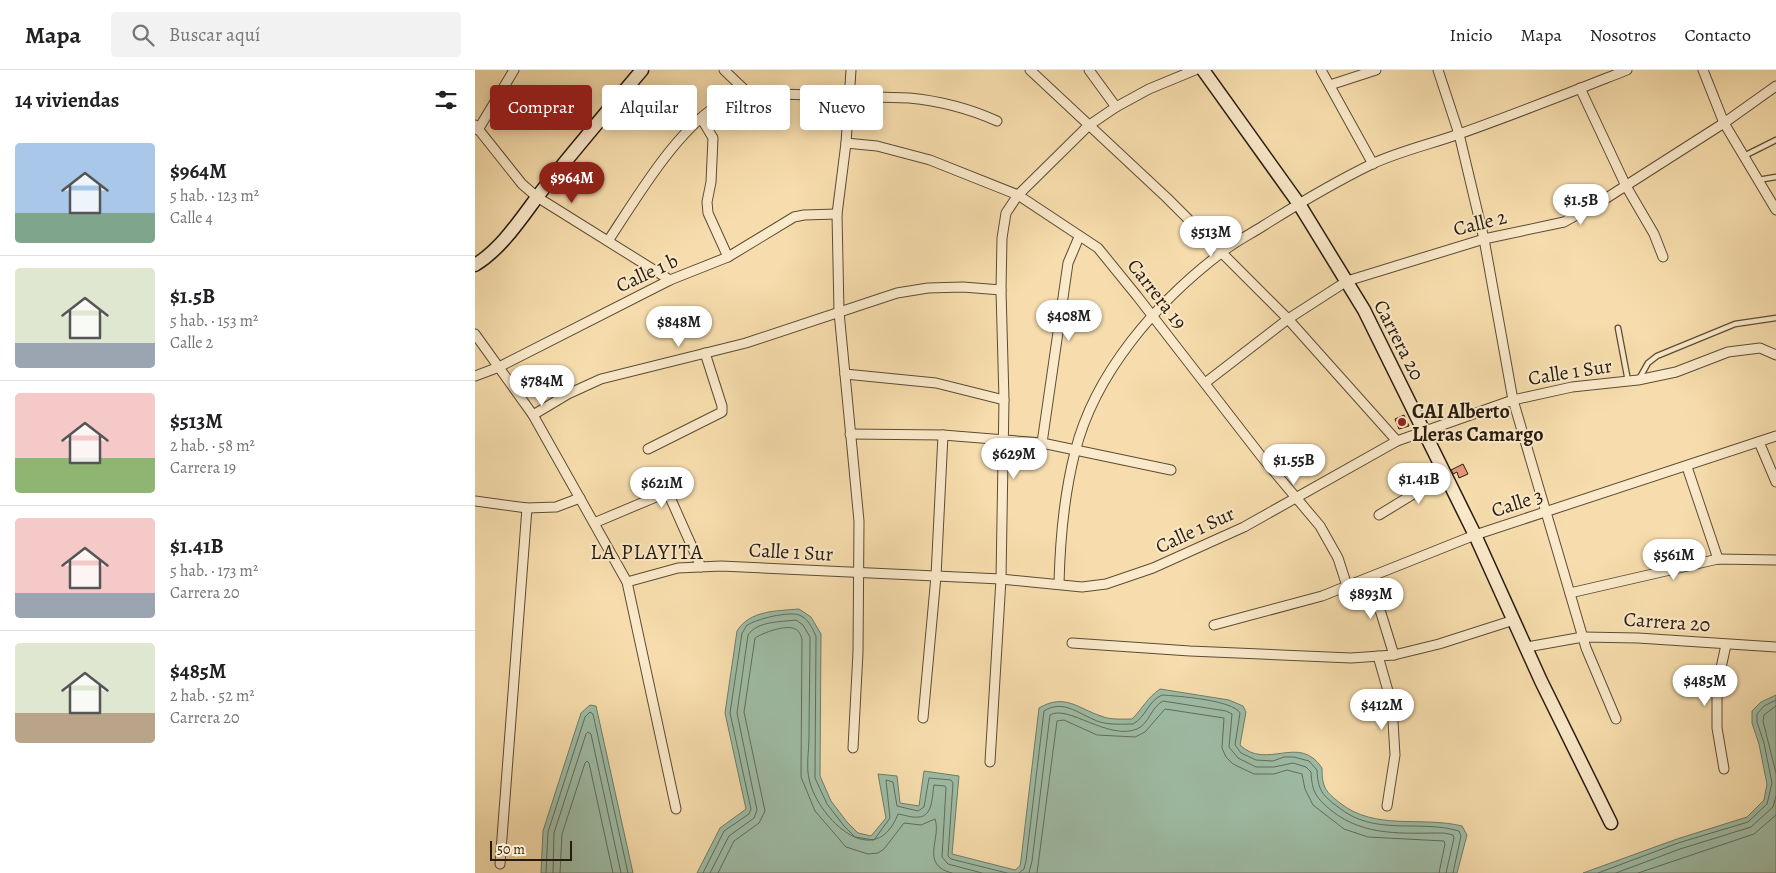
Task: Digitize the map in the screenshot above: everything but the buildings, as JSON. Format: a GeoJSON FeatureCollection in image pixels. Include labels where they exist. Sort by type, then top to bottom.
{"type":"FeatureCollection","features":[{"type":"Feature","properties":{"kind":"street"},"geometry":{"type":"LineString","coordinates":[[514,70],[477,128],[522,184],[537,196],[670,280]]}},
{"type":"Feature","properties":{"kind":"street"},"geometry":{"type":"LineString","coordinates":[[480,262],[512,231],[537,196],[642,70]]}},
{"type":"Feature","properties":{"kind":"street"},"geometry":{"type":"LineString","coordinates":[[724,70],[740,85]]}},
{"type":"Feature","properties":{"kind":"street"},"geometry":{"type":"LineString","coordinates":[[849,85],[851,70]]}},
{"type":"Feature","properties":{"kind":"street"},"geometry":{"type":"LineString","coordinates":[[1030,70],[1221,252],[1288,319],[1397,441]]}},
{"type":"Feature","properties":{"kind":"street"},"geometry":{"type":"LineString","coordinates":[[1089,70],[1116,107]]}},
{"type":"Feature","properties":{"kind":"street"},"geometry":{"type":"LineString","coordinates":[[990,762],[1001,579],[1003,400],[1001,290],[1002,238],[1006,213],[1018,195],[1088,126],[1116,107],[1149,89],[1195,70]]}},
{"type":"Feature","properties":{"kind":"street","name":"Carrera 20"},"geometry":{"type":"LineString","coordinates":[[1203,70],[1299,204],[1347,281],[1425,430],[1527,647],[1543,687],[1611,823]]}},
{"type":"Feature","properties":{"kind":"street"},"geometry":{"type":"LineString","coordinates":[[1321,70],[1373,164]]}},
{"type":"Feature","properties":{"kind":"street"},"geometry":{"type":"LineString","coordinates":[[1330,85],[1376,70]]}},
{"type":"Feature","properties":{"kind":"street"},"geometry":{"type":"LineString","coordinates":[[1438,70],[1459,134],[1484,239],[1513,400],[1583,637],[1601,688],[1615,719]]}},
{"type":"Feature","properties":{"kind":"street"},"geometry":{"type":"LineString","coordinates":[[1059,584],[1060,546],[1075,451],[1092,406],[1109,374],[1129,344],[1152,317],[1185,284],[1221,252],[1299,204],[1373,164],[1459,134],[1627,70]]}},
{"type":"Feature","properties":{"kind":"street"},"geometry":{"type":"LineString","coordinates":[[1703,70],[1724,123],[1776,210]]}},
{"type":"Feature","properties":{"kind":"street","name":"Calle 2"},"geometry":{"type":"LineString","coordinates":[[1205,383],[1288,319],[1347,281],[1484,239],[1564,222],[1627,186],[1724,123],[1776,86]]}},
{"type":"Feature","properties":{"kind":"street"},"geometry":{"type":"LineString","coordinates":[[1580,88],[1627,186],[1655,234],[1663,257]]}},
{"type":"Feature","properties":{"kind":"street"},"geometry":{"type":"LineString","coordinates":[[883,99],[931,100],[967,108],[997,121]]}},
{"type":"Feature","properties":{"kind":"street"},"geometry":{"type":"LineString","coordinates":[[608,241],[665,158],[707,114]]}},
{"type":"Feature","properties":{"kind":"street"},"geometry":{"type":"LineString","coordinates":[[701,118],[713,138],[711,182],[707,213],[728,257]]}},
{"type":"Feature","properties":{"kind":"street"},"geometry":{"type":"LineString","coordinates":[[847,130],[837,214],[839,312],[859,521],[858,652],[853,748]]}},
{"type":"Feature","properties":{"kind":"street","name":"Carrera 19"},"geometry":{"type":"LineString","coordinates":[[846,143],[877,146],[930,160],[1018,195],[1098,248],[1295,499],[1319,526],[1338,558],[1347,586]]}},
{"type":"Feature","properties":{"kind":"street","name":"Calle 1 b"},"geometry":{"type":"LineString","coordinates":[[475,376],[499,367],[670,280],[728,257],[794,217],[804,214],[837,214]]}},
{"type":"Feature","properties":{"kind":"street"},"geometry":{"type":"LineString","coordinates":[[1042,443],[1068,263],[1079,237]]}},
{"type":"Feature","properties":{"kind":"street"},"geometry":{"type":"LineString","coordinates":[[533,415],[568,394],[601,379],[746,343],[897,293],[928,288],[963,287],[1001,290]]}},
{"type":"Feature","properties":{"kind":"street"},"geometry":{"type":"LineString","coordinates":[[475,334],[533,415],[627,582],[676,809]]}},
{"type":"Feature","properties":{"kind":"street","name":"Calle 1 Sur"},"geometry":{"type":"LineString","coordinates":[[627,582],[679,568],[701,567],[1001,579],[1059,584],[1081,588],[1106,584],[1153,568],[1245,527],[1397,441],[1425,430],[1513,400],[1572,387],[1638,380],[1676,372],[1728,352],[1760,348],[1776,355]]}},
{"type":"Feature","properties":{"kind":"street"},"geometry":{"type":"LineString","coordinates":[[648,449],[722,412],[722,406],[705,353]]}},
{"type":"Feature","properties":{"kind":"street"},"geometry":{"type":"LineString","coordinates":[[845,374],[936,383],[1003,400]]}},
{"type":"Feature","properties":{"kind":"street"},"geometry":{"type":"LineString","coordinates":[[850,434],[943,435],[1042,443],[1171,470]]}},
{"type":"Feature","properties":{"kind":"street"},"geometry":{"type":"LineString","coordinates":[[923,718],[936,576],[943,435]]}},
{"type":"Feature","properties":{"kind":"street","name":"Calle 3"},"geometry":{"type":"LineString","coordinates":[[1214,625],[1322,596],[1475,535],[1776,436]]}},
{"type":"Feature","properties":{"kind":"street"},"geometry":{"type":"LineString","coordinates":[[1759,442],[1776,482]]}},
{"type":"Feature","properties":{"kind":"street"},"geometry":{"type":"LineString","coordinates":[[1687,466],[1718,559]]}},
{"type":"Feature","properties":{"kind":"street"},"geometry":{"type":"LineString","coordinates":[[1379,515],[1445,474]]}},
{"type":"Feature","properties":{"kind":"street"},"geometry":{"type":"LineString","coordinates":[[594,523],[663,494],[669,495],[701,567]]}},
{"type":"Feature","properties":{"kind":"street"},"geometry":{"type":"LineString","coordinates":[[475,501],[527,508],[555,507],[580,498]]}},
{"type":"Feature","properties":{"kind":"street"},"geometry":{"type":"LineString","coordinates":[[500,864],[527,508]]}},
{"type":"Feature","properties":{"kind":"street"},"geometry":{"type":"LineString","coordinates":[[1571,593],[1718,559],[1776,560]]}},
{"type":"Feature","properties":{"kind":"street"},"geometry":{"type":"LineString","coordinates":[[1370,578],[1394,654]]}},
{"type":"Feature","properties":{"kind":"street"},"geometry":{"type":"LineString","coordinates":[[1072,643],[1351,658],[1394,654],[1439,644],[1514,620]]}},
{"type":"Feature","properties":{"kind":"street","name":"Carrera 20"},"geometry":{"type":"LineString","coordinates":[[1527,647],[1583,637],[1638,638],[1776,647]]}},
{"type":"Feature","properties":{"kind":"street"},"geometry":{"type":"LineString","coordinates":[[1724,769],[1717,728],[1717,686],[1726,645]]}},
{"type":"Feature","properties":{"kind":"street"},"geometry":{"type":"LineString","coordinates":[[1378,656],[1392,705],[1395,755],[1387,806]]}},
{"type":"Feature","properties":{"kind":"lane"},"geometry":{"type":"LineString","coordinates":[[1744,156],[1776,140]]}},
{"type":"Feature","properties":{"kind":"lane"},"geometry":{"type":"LineString","coordinates":[[1758,180],[1776,177]]}},
{"type":"Feature","properties":{"kind":"lane"},"geometry":{"type":"LineString","coordinates":[[1638,380],[1648,363],[1657,356],[1735,324],[1776,318]]}},
{"type":"Feature","properties":{"kind":"lane"},"geometry":{"type":"LineString","coordinates":[[1618,328],[1628,381]]}},
{"type":"Feature","properties":{"kind":"water"},"geometry":{"type":"Polygon","coordinates":[[[799,609],[811,617],[821,634],[820,776],[831,801],[858,833],[871,836],[886,818],[878,774],[897,776],[900,803],[919,806],[924,771],[959,776],[952,854],[1015,870],[1020,866],[1021,860],[1039,708],[1056,702],[1064,702],[1105,717],[1132,719],[1160,689],[1229,700],[1243,706],[1246,712],[1240,745],[1250,752],[1261,755],[1293,752],[1303,753],[1313,758],[1322,768],[1324,785],[1331,796],[1354,812],[1383,820],[1447,823],[1462,826],[1467,835],[1457,873],[697,873],[720,828],[746,809],[725,713],[737,631],[742,624],[757,615],[773,611],[799,609]]]}},
{"type":"Feature","properties":{"kind":"water"},"geometry":{"type":"Polygon","coordinates":[[[1776,695],[1776,873],[1583,873],[1677,839],[1747,817],[1764,800],[1767,784],[1759,744],[1752,723],[1752,711],[1761,702],[1776,695]]]}},
{"type":"Feature","properties":{"kind":"water"},"geometry":{"type":"Polygon","coordinates":[[[590,705],[596,706],[633,873],[541,873],[543,831],[581,713],[590,705]]]}},
{"type":"Feature","properties":{"kind":"place","name":"CAI Alberto Lleras Camargo"},"geometry":{"type":"Point","coordinates":[1402,422]}},
{"type":"Feature","properties":{"kind":"district","name":"LA PLAYITA"},"geometry":{"type":"Point","coordinates":[647,552]}}]}
